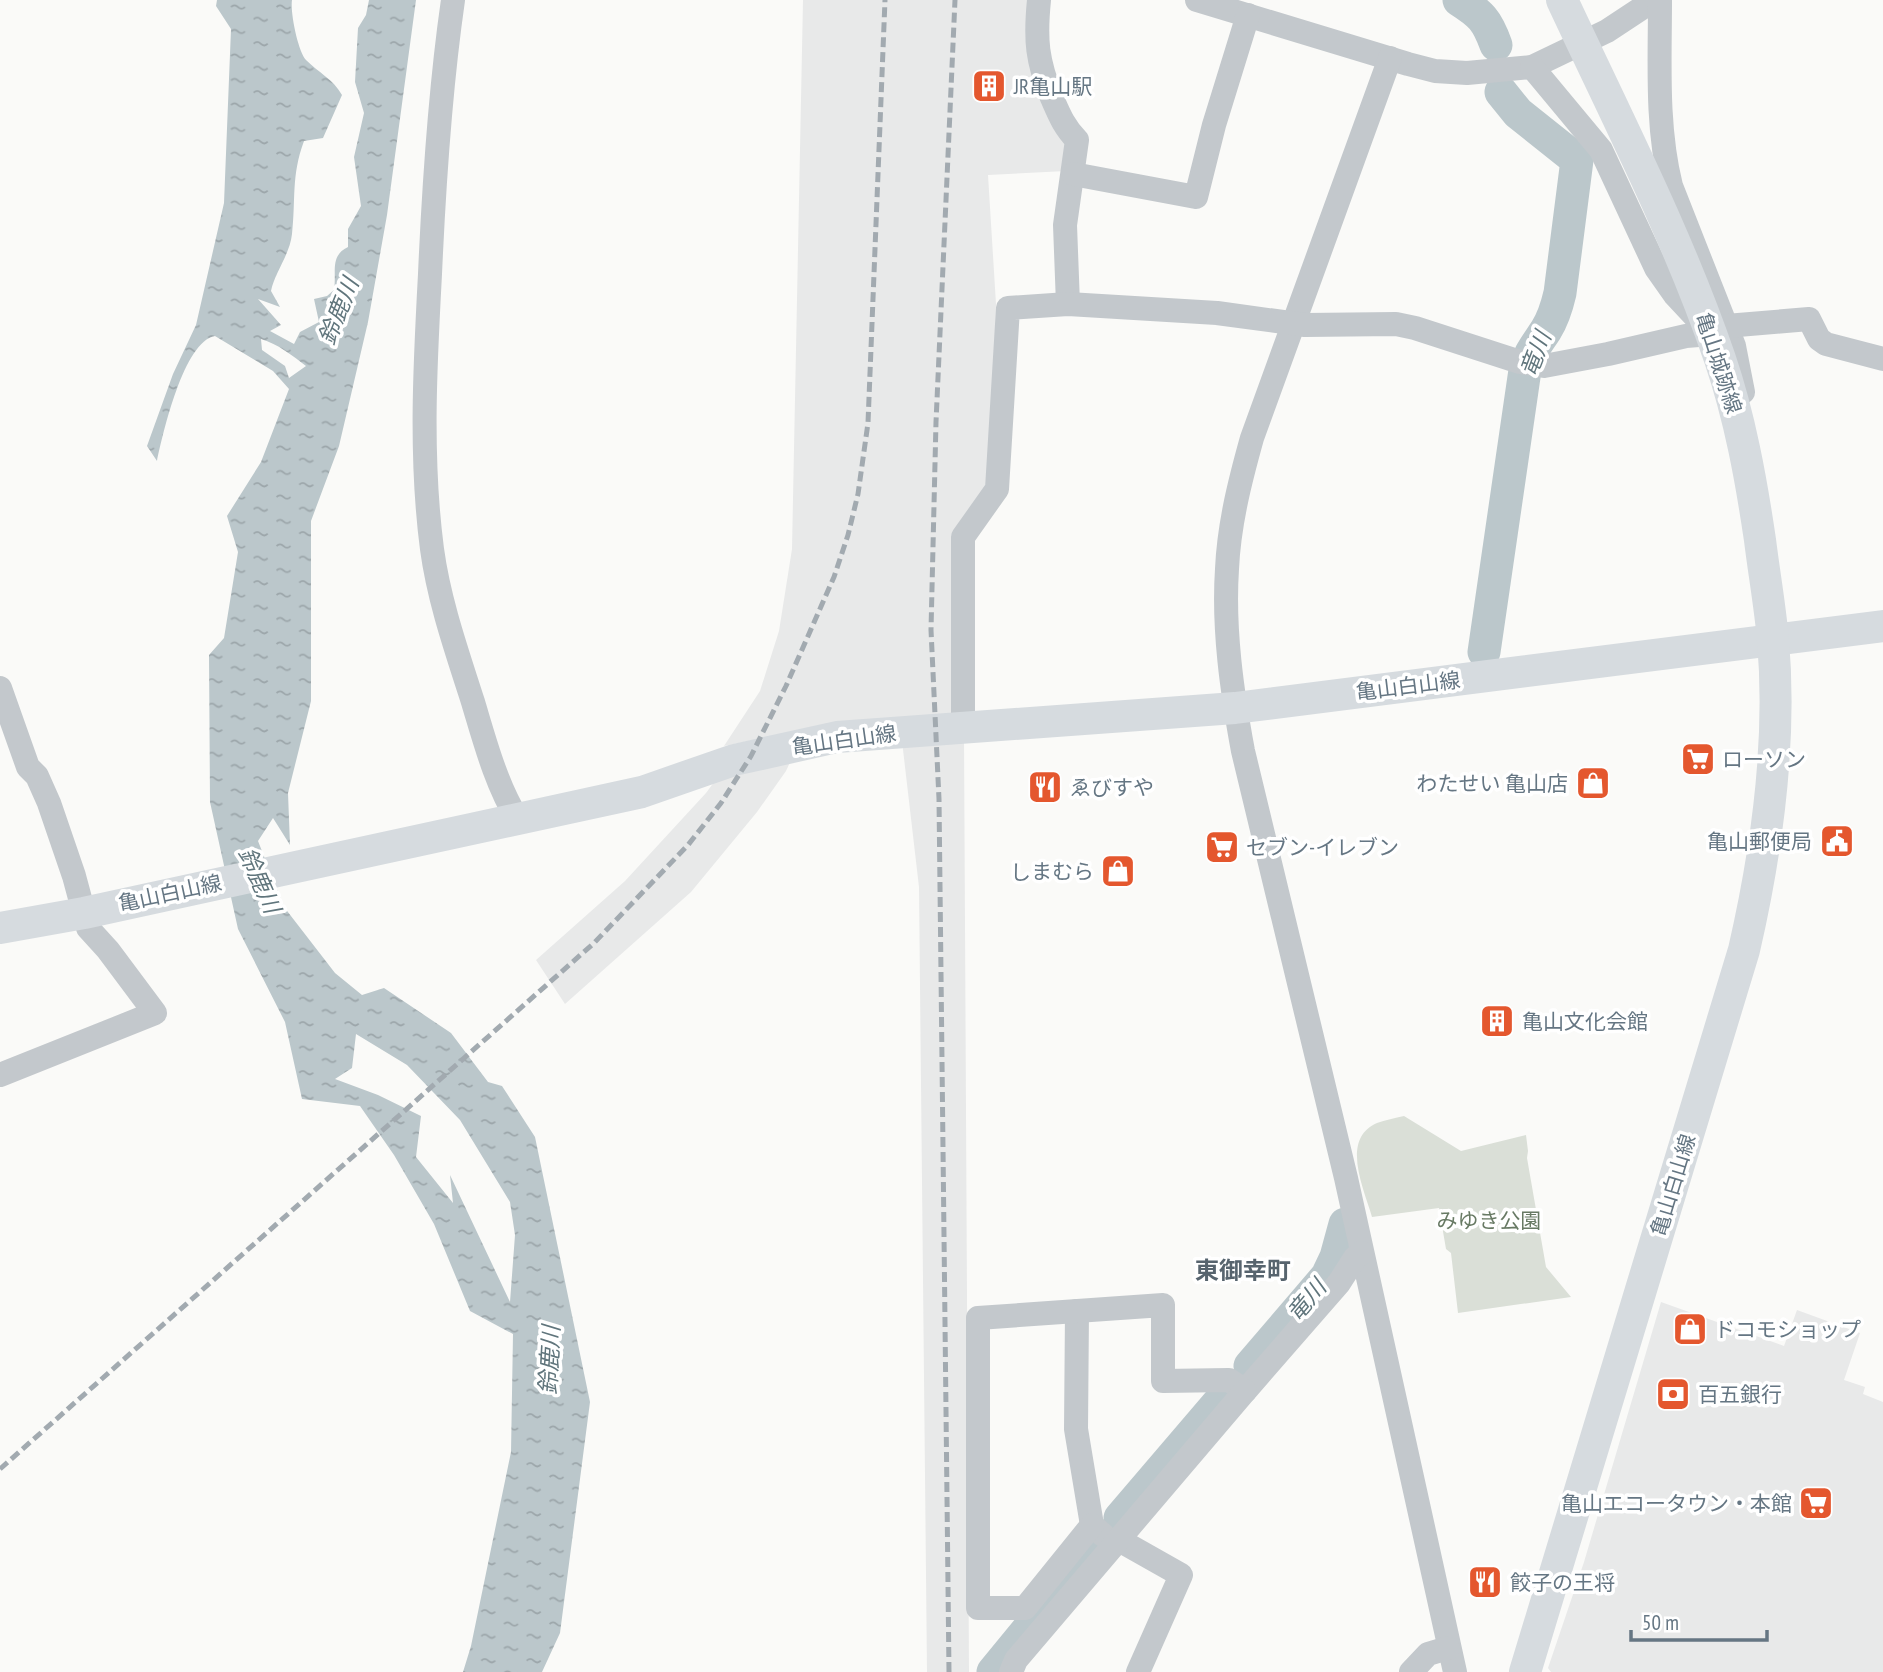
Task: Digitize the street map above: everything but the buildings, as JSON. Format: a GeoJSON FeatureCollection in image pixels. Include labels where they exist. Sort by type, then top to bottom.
{"type":"FeatureCollection","features":[{"type":"Feature","properties":{"kind":"main road","name":"亀山城跡線"},"geometry":{"type":"LineString","coordinates":[[1562,0],[1719,330],[1751,477],[1773,642]]}},
{"type":"Feature","properties":{"kind":"main road"},"geometry":{"type":"LineString","coordinates":[[1773,642],[1883,626]]}},
{"type":"Feature","properties":{"kind":"main road","name":"亀山白山線"},"geometry":{"type":"LineString","coordinates":[[0,928],[511,822],[642,792],[727,762],[811,741],[963,727],[1235,708],[1773,642],[1770,798],[1763,859],[1744,950],[1525,1672]]}},
{"type":"Feature","properties":{"kind":"street"},"geometry":{"type":"LineString","coordinates":[[453,0],[432,229],[424,405],[425,468],[433,551],[448,617],[492,765],[509,804],[511,822]]}},
{"type":"Feature","properties":{"kind":"street"},"geometry":{"type":"LineString","coordinates":[[1039,0],[1036,31],[1040,68],[1065,128],[1077,140],[1065,225],[1068,304]]}},
{"type":"Feature","properties":{"kind":"street"},"geometry":{"type":"LineString","coordinates":[[1197,0],[1435,71],[1467,74],[1532,67],[1607,31],[1654,0]]}},
{"type":"Feature","properties":{"kind":"street"},"geometry":{"type":"LineString","coordinates":[[1660,0],[1661,105],[1665,165],[1719,330]]}},
{"type":"Feature","properties":{"kind":"street"},"geometry":{"type":"LineString","coordinates":[[1073,174],[1196,197],[1214,125],[1248,15]]}},
{"type":"Feature","properties":{"kind":"street"},"geometry":{"type":"LineString","coordinates":[[1390,58],[1252,438],[1234,513],[1226,581],[1235,708],[1346,1178],[1455,1672]]}},
{"type":"Feature","properties":{"kind":"street"},"geometry":{"type":"LineString","coordinates":[[1532,67],[1601,150],[1656,268],[1675,295],[1719,330]]}},
{"type":"Feature","properties":{"kind":"street"},"geometry":{"type":"LineString","coordinates":[[963,727],[963,537],[998,489],[1008,308],[1068,304],[1217,313],[1305,325],[1396,324],[1544,366],[1608,355],[1719,330],[1809,319],[1819,339],[1826,344],[1883,359]]}},
{"type":"Feature","properties":{"kind":"street"},"geometry":{"type":"LineString","coordinates":[[0,688],[27,767],[37,776],[49,803],[90,911],[88,928],[155,1013],[0,1074]]}},
{"type":"Feature","properties":{"kind":"street"},"geometry":{"type":"LineString","coordinates":[[1011,1672],[1016,1660],[1339,1283],[1361,1253]]}},
{"type":"Feature","properties":{"kind":"street"},"geometry":{"type":"LineString","coordinates":[[1092,1525],[1025,1608],[978,1608],[978,1318],[1163,1305],[1163,1381],[1229,1380],[1245,1391]]}},
{"type":"Feature","properties":{"kind":"street"},"geometry":{"type":"LineString","coordinates":[[1077,1311],[1076,1429],[1092,1525],[1117,1543],[1181,1574],[1138,1672]]}},
{"type":"Feature","properties":{"kind":"street"},"geometry":{"type":"LineString","coordinates":[[1410,1672],[1428,1654],[1448,1648]]}},
{"type":"Feature","properties":{"kind":"shaded area"},"geometry":{"type":"Polygon","coordinates":[[[803,0],[1031,0],[1068,144],[1066,171],[988,175],[996,304],[992,486],[957,531],[955,717],[801,730],[724,746],[760,691],[779,631],[792,549],[803,0]]]}},
{"type":"Feature","properties":{"kind":"shaded area"},"geometry":{"type":"Polygon","coordinates":[[[964,736],[969,1672],[927,1672],[919,887],[902,741],[964,736]]]}},
{"type":"Feature","properties":{"kind":"shaded area"},"geometry":{"type":"Polygon","coordinates":[[[792,758],[757,812],[691,892],[565,1004],[536,960],[625,881],[706,793],[720,774],[792,758]]]}},
{"type":"Feature","properties":{"kind":"shaded area"},"geometry":{"type":"Polygon","coordinates":[[[1661,1302],[1784,1346],[1797,1310],[1860,1333],[1844,1380],[1865,1387],[1863,1394],[1883,1402],[1883,1672],[1551,1672],[1548,1668],[1584,1562],[1661,1302]]]}},
{"type":"Feature","properties":{"kind":"green space","name":"みゆき公園"},"geometry":{"type":"Polygon","coordinates":[[[1404,1116],[1461,1151],[1526,1135],[1527,1158],[1546,1267],[1571,1297],[1458,1313],[1451,1253],[1446,1249],[1439,1208],[1372,1217],[1360,1179],[1357,1152],[1359,1140],[1366,1130],[1377,1123],[1404,1116]]]}},
{"type":"Feature","properties":{"kind":"water","name":"鈴鹿川"},"geometry":{"type":"Polygon","coordinates":[[[217,0],[292,0],[295,31],[303,55],[342,95],[323,138],[304,141],[300,154],[291,241],[271,291],[280,307],[258,299],[281,325],[270,331],[294,344],[300,332],[319,322],[314,299],[327,296],[334,290],[336,260],[348,247],[348,229],[361,206],[354,157],[364,113],[355,82],[358,28],[366,15],[369,0],[416,0],[387,215],[368,322],[339,446],[311,521],[311,701],[288,793],[290,845],[273,818],[258,841],[284,907],[335,973],[362,995],[384,988],[451,1033],[488,1082],[502,1086],[535,1137],[590,1402],[560,1633],[542,1672],[463,1672],[471,1646],[511,1452],[513,1334],[470,1311],[434,1224],[394,1155],[360,1106],[302,1099],[285,1022],[238,929],[210,802],[209,655],[224,638],[238,552],[227,516],[261,462],[289,389],[273,371],[215,336],[204,342],[185,370],[170,410],[157,461],[147,446],[173,374],[196,325],[224,203],[231,29],[216,6],[217,0]],[[261,339],[262,350],[285,366],[289,378],[306,366],[291,354],[261,339]],[[356,1034],[352,1068],[335,1079],[378,1095],[421,1116],[416,1157],[453,1203],[450,1175],[510,1302],[515,1235],[510,1202],[460,1120],[407,1065],[356,1034]]]}},
{"type":"Feature","properties":{"kind":"waterway","name":"竜川"},"geometry":{"type":"LineString","coordinates":[[1459,0],[1482,18],[1496,45]]}},
{"type":"Feature","properties":{"kind":"waterway","name":"竜川"},"geometry":{"type":"LineString","coordinates":[[1484,652],[1526,364],[1551,321],[1559,298],[1577,160],[1518,113],[1501,92]]}},
{"type":"Feature","properties":{"kind":"waterway","name":"竜川"},"geometry":{"type":"LineString","coordinates":[[1250,1366],[1327,1276],[1336,1257],[1345,1224]]}},
{"type":"Feature","properties":{"kind":"waterway","name":"竜川"},"geometry":{"type":"LineString","coordinates":[[1120,1518],[1220,1401]]}},
{"type":"Feature","properties":{"kind":"waterway","name":"竜川"},"geometry":{"type":"LineString","coordinates":[[993,1672],[1098,1544]]}},
{"type":"Feature","properties":{"kind":"railway"},"geometry":{"type":"LineString","coordinates":[[0,1469],[594,943],[688,845],[721,803],[751,756],[786,686],[834,577],[858,494],[868,423],[885,0]]}},
{"type":"Feature","properties":{"kind":"railway"},"geometry":{"type":"LineString","coordinates":[[949,1672],[939,799],[931,630],[936,422],[955,0]]}},
{"type":"Feature","properties":{"kind":"place","name":"JR亀山駅"},"geometry":{"type":"Point","coordinates":[989,86]}},
{"type":"Feature","properties":{"kind":"place","name":"ローソン"},"geometry":{"type":"Point","coordinates":[1698,759]}},
{"type":"Feature","properties":{"kind":"place","name":"わたせい 亀山店"},"geometry":{"type":"Point","coordinates":[1593,783]}},
{"type":"Feature","properties":{"kind":"place","name":"ゑびすや"},"geometry":{"type":"Point","coordinates":[1045,787]}},
{"type":"Feature","properties":{"kind":"place","name":"亀山郵便局"},"geometry":{"type":"Point","coordinates":[1837,841]}},
{"type":"Feature","properties":{"kind":"place","name":"セブン-イレブン"},"geometry":{"type":"Point","coordinates":[1222,847]}},
{"type":"Feature","properties":{"kind":"place","name":"しまむら"},"geometry":{"type":"Point","coordinates":[1118,871]}},
{"type":"Feature","properties":{"kind":"place","name":"亀山文化会館"},"geometry":{"type":"Point","coordinates":[1497,1021]}},
{"type":"Feature","properties":{"kind":"place","name":"ドコモショップ"},"geometry":{"type":"Point","coordinates":[1690,1329]}},
{"type":"Feature","properties":{"kind":"place","name":"百五銀行"},"geometry":{"type":"Point","coordinates":[1673,1394]}},
{"type":"Feature","properties":{"kind":"place","name":"亀山エコータウン・本館"},"geometry":{"type":"Point","coordinates":[1816,1503]}},
{"type":"Feature","properties":{"kind":"place","name":"餃子の王将"},"geometry":{"type":"Point","coordinates":[1485,1582]}},
{"type":"Feature","properties":{"kind":"district","name":"東御幸町"},"geometry":{"type":"Point","coordinates":[1243,1270]}}]}
